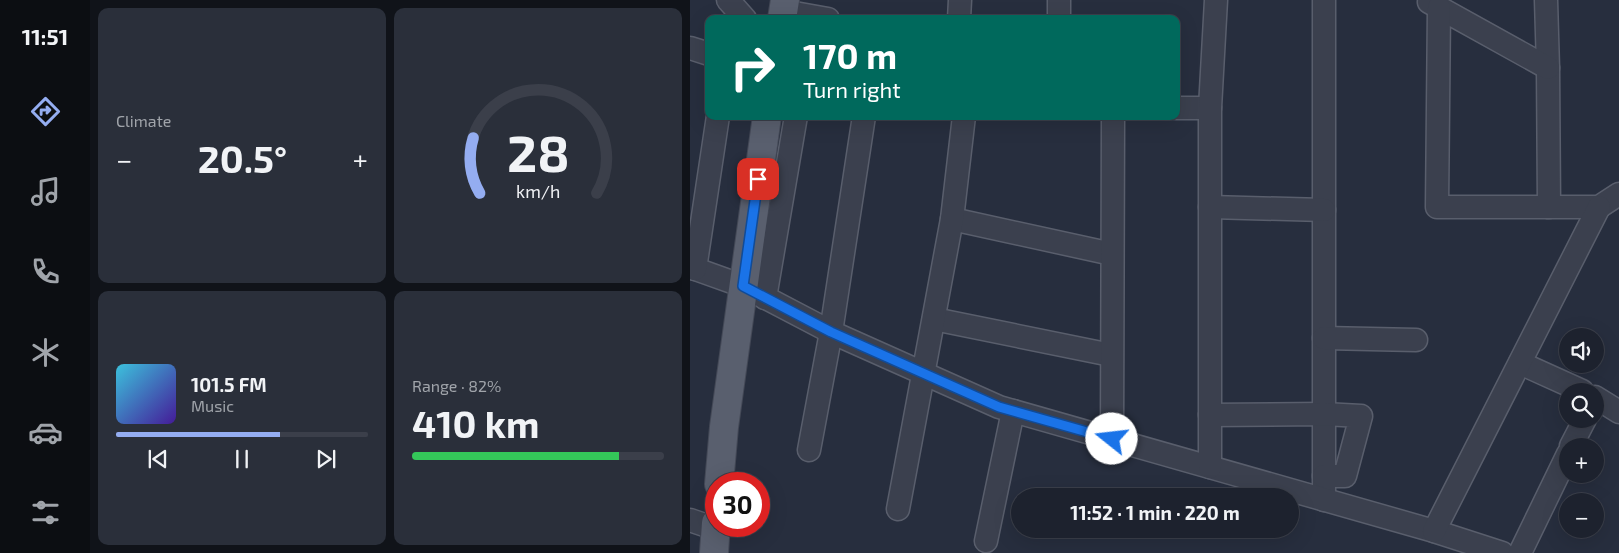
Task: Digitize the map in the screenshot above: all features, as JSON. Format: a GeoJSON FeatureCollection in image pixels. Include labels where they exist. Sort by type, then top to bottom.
{"type":"FeatureCollection","features":[{"type":"Feature","properties":{"kind":"main road"},"geometry":{"type":"LineString","coordinates":[[721,472],[724,427],[754,292],[767,120]]}},
{"type":"Feature","properties":{"kind":"street"},"geometry":{"type":"LineString","coordinates":[[728,0],[741,15]]}},
{"type":"Feature","properties":{"kind":"street"},"geometry":{"type":"LineString","coordinates":[[959,15],[960,0]]}},
{"type":"Feature","properties":{"kind":"street"},"geometry":{"type":"LineString","coordinates":[[1058,0],[1059,15]]}},
{"type":"Feature","properties":{"kind":"street"},"geometry":{"type":"LineString","coordinates":[[1210,467],[1210,108],[1216,0]]}},
{"type":"Feature","properties":{"kind":"street"},"geometry":{"type":"LineString","coordinates":[[1324,0],[1324,500]]}},
{"type":"Feature","properties":{"kind":"street"},"geometry":{"type":"LineString","coordinates":[[1546,0],[1549,207]]}},
{"type":"Feature","properties":{"kind":"street"},"geometry":{"type":"LineString","coordinates":[[1432,4],[1548,68]]}},
{"type":"Feature","properties":{"kind":"street"},"geometry":{"type":"LineString","coordinates":[[1432,4],[1437,207],[1599,207]]}},
{"type":"Feature","properties":{"kind":"street"},"geometry":{"type":"LineString","coordinates":[[783,10],[805,15]]}},
{"type":"Feature","properties":{"kind":"street"},"geometry":{"type":"LineString","coordinates":[[690,48],[705,53]]}},
{"type":"Feature","properties":{"kind":"street"},"geometry":{"type":"LineString","coordinates":[[1180,108],[1210,108]]}},
{"type":"Feature","properties":{"kind":"street"},"geometry":{"type":"LineString","coordinates":[[717,120],[693,268],[754,292],[831,332],[999,407],[1505,553],[1559,468]]}},
{"type":"Feature","properties":{"kind":"street"},"geometry":{"type":"LineString","coordinates":[[754,292],[795,120]]}},
{"type":"Feature","properties":{"kind":"street"},"geometry":{"type":"LineString","coordinates":[[809,450],[831,332],[863,120]]}},
{"type":"Feature","properties":{"kind":"street"},"geometry":{"type":"LineString","coordinates":[[898,509],[952,219],[964,120]]}},
{"type":"Feature","properties":{"kind":"street"},"geometry":{"type":"LineString","coordinates":[[1112,439],[1113,120]]}},
{"type":"Feature","properties":{"kind":"street"},"geometry":{"type":"LineString","coordinates":[[1434,531],[1599,207],[1619,194]]}},
{"type":"Feature","properties":{"kind":"street"},"geometry":{"type":"LineString","coordinates":[[1210,207],[1324,210]]}},
{"type":"Feature","properties":{"kind":"street"},"geometry":{"type":"LineString","coordinates":[[952,219],[1112,254]]}},
{"type":"Feature","properties":{"kind":"street"},"geometry":{"type":"LineString","coordinates":[[934,319],[1111,355]]}},
{"type":"Feature","properties":{"kind":"street"},"geometry":{"type":"LineString","coordinates":[[1324,338],[1416,340]]}},
{"type":"Feature","properties":{"kind":"street"},"geometry":{"type":"LineString","coordinates":[[1520,363],[1564,383]]}},
{"type":"Feature","properties":{"kind":"street"},"geometry":{"type":"LineString","coordinates":[[1604,402],[1619,410]]}},
{"type":"Feature","properties":{"kind":"street"},"geometry":{"type":"LineString","coordinates":[[986,542],[1013,411]]}},
{"type":"Feature","properties":{"kind":"street"},"geometry":{"type":"LineString","coordinates":[[1210,415],[1324,414],[1361,416],[1345,476],[1324,476]]}},
{"type":"Feature","properties":{"kind":"street"},"geometry":{"type":"LineString","coordinates":[[690,520],[705,529]]}},
{"type":"Feature","properties":{"kind":"route"},"geometry":{"type":"LineString","coordinates":[[758,179],[743,286],[831,332],[999,407],[1112,439]]}}]}
